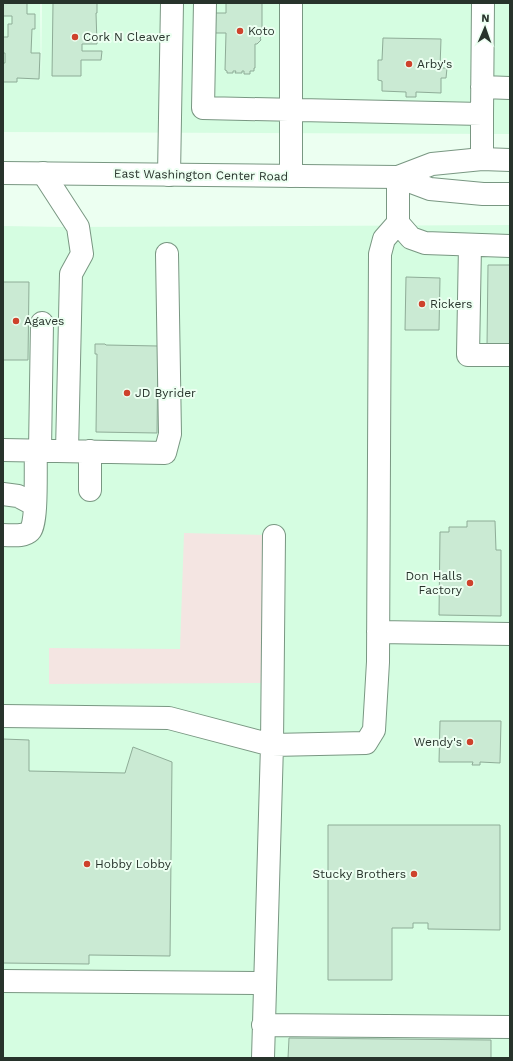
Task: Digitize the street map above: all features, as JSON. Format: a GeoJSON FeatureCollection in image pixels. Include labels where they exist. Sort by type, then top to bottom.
{"type":"FeatureCollection","features":[{"type":"Feature","properties":{"kind":"main road"},"geometry":{"type":"LineString","coordinates":[[169,175],[172,3]]}},
{"type":"Feature","properties":{"kind":"main road"},"geometry":{"type":"LineString","coordinates":[[205,3],[203,108],[482,114]]}},
{"type":"Feature","properties":{"kind":"main road"},"geometry":{"type":"LineString","coordinates":[[291,3],[291,176]]}},
{"type":"Feature","properties":{"kind":"main road"},"geometry":{"type":"LineString","coordinates":[[482,159],[483,3]]}},
{"type":"Feature","properties":{"kind":"main road"},"geometry":{"type":"LineString","coordinates":[[482,87],[510,88]]}},
{"type":"Feature","properties":{"kind":"main road","name":"East Washington Center Road"},"geometry":{"type":"LineString","coordinates":[[398,177],[432,164],[482,159],[510,160]]}},
{"type":"Feature","properties":{"kind":"main road","name":"East Washington Center Road"},"geometry":{"type":"LineString","coordinates":[[3,173],[398,177],[430,189],[483,194],[510,194]]}},
{"type":"Feature","properties":{"kind":"main road"},"geometry":{"type":"LineString","coordinates":[[43,173],[78,227],[82,254],[71,274],[67,451]]}},
{"type":"Feature","properties":{"kind":"main road"},"geometry":{"type":"LineString","coordinates":[[398,177],[398,223],[411,238],[425,243],[510,246]]}},
{"type":"Feature","properties":{"kind":"main road"},"geometry":{"type":"LineString","coordinates":[[3,716],[169,718],[272,745],[366,743],[374,730],[378,632],[380,404],[378,394],[380,254],[384,239],[398,223]]}},
{"type":"Feature","properties":{"kind":"main road"},"geometry":{"type":"LineString","coordinates":[[470,245],[468,355],[510,355]]}},
{"type":"Feature","properties":{"kind":"main road"},"geometry":{"type":"LineString","coordinates":[[3,450],[165,453],[170,434],[167,254]]}},
{"type":"Feature","properties":{"kind":"main road"},"geometry":{"type":"LineString","coordinates":[[3,535],[19,535],[29,533],[33,528],[38,450],[42,323]]}},
{"type":"Feature","properties":{"kind":"main road"},"geometry":{"type":"LineString","coordinates":[[90,451],[90,490]]}},
{"type":"Feature","properties":{"kind":"main road"},"geometry":{"type":"LineString","coordinates":[[3,494],[18,496],[35,505]]}},
{"type":"Feature","properties":{"kind":"main road"},"geometry":{"type":"LineString","coordinates":[[263,1058],[272,745],[274,536]]}},
{"type":"Feature","properties":{"kind":"main road"},"geometry":{"type":"LineString","coordinates":[[378,632],[510,634]]}},
{"type":"Feature","properties":{"kind":"main road"},"geometry":{"type":"LineString","coordinates":[[3,981],[264,983]]}},
{"type":"Feature","properties":{"kind":"main road"},"geometry":{"type":"LineString","coordinates":[[263,1024],[510,1028]]}},
{"type":"Feature","properties":{"kind":"shaded area"},"geometry":{"type":"Polygon","coordinates":[[[3,3],[40,3],[41,81],[42,3],[510,3],[510,134],[3,132],[3,3]]]}},
{"type":"Feature","properties":{"kind":"shaded area"},"geometry":{"type":"Polygon","coordinates":[[[510,225],[510,1058],[3,1058],[3,226],[510,225]]]}},
{"type":"Feature","properties":{"kind":"shaded area"},"geometry":{"type":"Polygon","coordinates":[[[184,533],[263,535],[270,550],[266,683],[49,684],[49,648],[180,649],[184,533]]]}},
{"type":"Feature","properties":{"kind":"building"},"geometry":{"type":"Polygon","coordinates":[[[3,3],[27,3],[27,14],[35,14],[35,29],[32,29],[31,53],[40,53],[39,79],[17,78],[17,82],[3,82],[3,63],[5,63],[5,53],[3,53],[3,37],[8,37],[8,24],[12,24],[12,16],[3,16],[3,3]]]}},
{"type":"Feature","properties":{"kind":"building","name":"Cork N Cleaver"},"geometry":{"type":"Polygon","coordinates":[[[53,3],[97,3],[97,44],[82,44],[82,51],[102,51],[101,60],[81,60],[81,76],[52,76],[53,3]]]}},
{"type":"Feature","properties":{"kind":"building"},"geometry":{"type":"Polygon","coordinates":[[[226,3],[262,3],[262,27],[257,32],[261,37],[261,40],[255,44],[255,68],[254,71],[250,71],[250,74],[244,74],[244,71],[242,71],[242,73],[235,73],[236,71],[233,71],[233,73],[227,73],[225,70],[226,33],[209,33],[210,13],[226,13],[226,3]]]}},
{"type":"Feature","properties":{"kind":"building","name":"Arby's"},"geometry":{"type":"Polygon","coordinates":[[[383,38],[441,39],[440,68],[447,68],[446,78],[441,78],[441,93],[416,92],[416,97],[406,97],[406,92],[382,91],[382,81],[378,80],[378,60],[382,60],[383,38]]]}},
{"type":"Feature","properties":{"kind":"building"},"geometry":{"type":"Polygon","coordinates":[[[488,265],[510,265],[510,346],[487,346],[488,265]]]}},
{"type":"Feature","properties":{"kind":"building","name":"Rickers"},"geometry":{"type":"Polygon","coordinates":[[[406,277],[440,278],[439,330],[405,330],[406,277]]]}},
{"type":"Feature","properties":{"kind":"building","name":"Agaves"},"geometry":{"type":"Polygon","coordinates":[[[3,282],[29,282],[28,360],[3,360],[3,282]]]}},
{"type":"Feature","properties":{"kind":"building","name":"JD Byrider"},"geometry":{"type":"Polygon","coordinates":[[[95,344],[158,346],[157,433],[96,432],[97,354],[95,354],[95,344]]]}},
{"type":"Feature","properties":{"kind":"building","name":"Don Halls Factory"},"geometry":{"type":"Polygon","coordinates":[[[467,521],[495,521],[496,550],[501,550],[501,616],[439,615],[440,532],[449,532],[449,527],[467,527],[467,521]]]}},
{"type":"Feature","properties":{"kind":"building","name":"Wendy's"},"geometry":{"type":"Polygon","coordinates":[[[440,721],[501,721],[500,763],[480,762],[480,765],[472,765],[473,762],[439,762],[440,721]]]}},
{"type":"Feature","properties":{"kind":"building","name":"Hobby Lobby"},"geometry":{"type":"Polygon","coordinates":[[[3,739],[29,740],[29,771],[125,773],[133,747],[172,762],[170,956],[89,955],[89,964],[3,963],[3,739]]]}},
{"type":"Feature","properties":{"kind":"building","name":"Stucky Brothers"},"geometry":{"type":"Polygon","coordinates":[[[328,825],[500,825],[500,930],[428,929],[428,923],[413,923],[413,928],[392,928],[392,980],[328,980],[328,825]]]}},
{"type":"Feature","properties":{"kind":"building"},"geometry":{"type":"Polygon","coordinates":[[[289,1038],[491,1040],[491,1058],[288,1058],[289,1038]]]}},
{"type":"Feature","properties":{"kind":"place","name":"Koto"},"geometry":{"type":"Point","coordinates":[240,31]}},
{"type":"Feature","properties":{"kind":"place","name":"Cork N Cleaver"},"geometry":{"type":"Point","coordinates":[75,37]}},
{"type":"Feature","properties":{"kind":"place","name":"Arby's"},"geometry":{"type":"Point","coordinates":[409,64]}},
{"type":"Feature","properties":{"kind":"place","name":"Rickers"},"geometry":{"type":"Point","coordinates":[422,304]}},
{"type":"Feature","properties":{"kind":"place","name":"Agaves"},"geometry":{"type":"Point","coordinates":[16,321]}},
{"type":"Feature","properties":{"kind":"place","name":"JD Byrider"},"geometry":{"type":"Point","coordinates":[127,393]}},
{"type":"Feature","properties":{"kind":"place","name":"Don Halls Factory"},"geometry":{"type":"Point","coordinates":[470,583]}},
{"type":"Feature","properties":{"kind":"place","name":"Wendy's"},"geometry":{"type":"Point","coordinates":[470,742]}},
{"type":"Feature","properties":{"kind":"place","name":"Hobby Lobby"},"geometry":{"type":"Point","coordinates":[87,864]}},
{"type":"Feature","properties":{"kind":"place","name":"Stucky Brothers"},"geometry":{"type":"Point","coordinates":[414,874]}}]}
